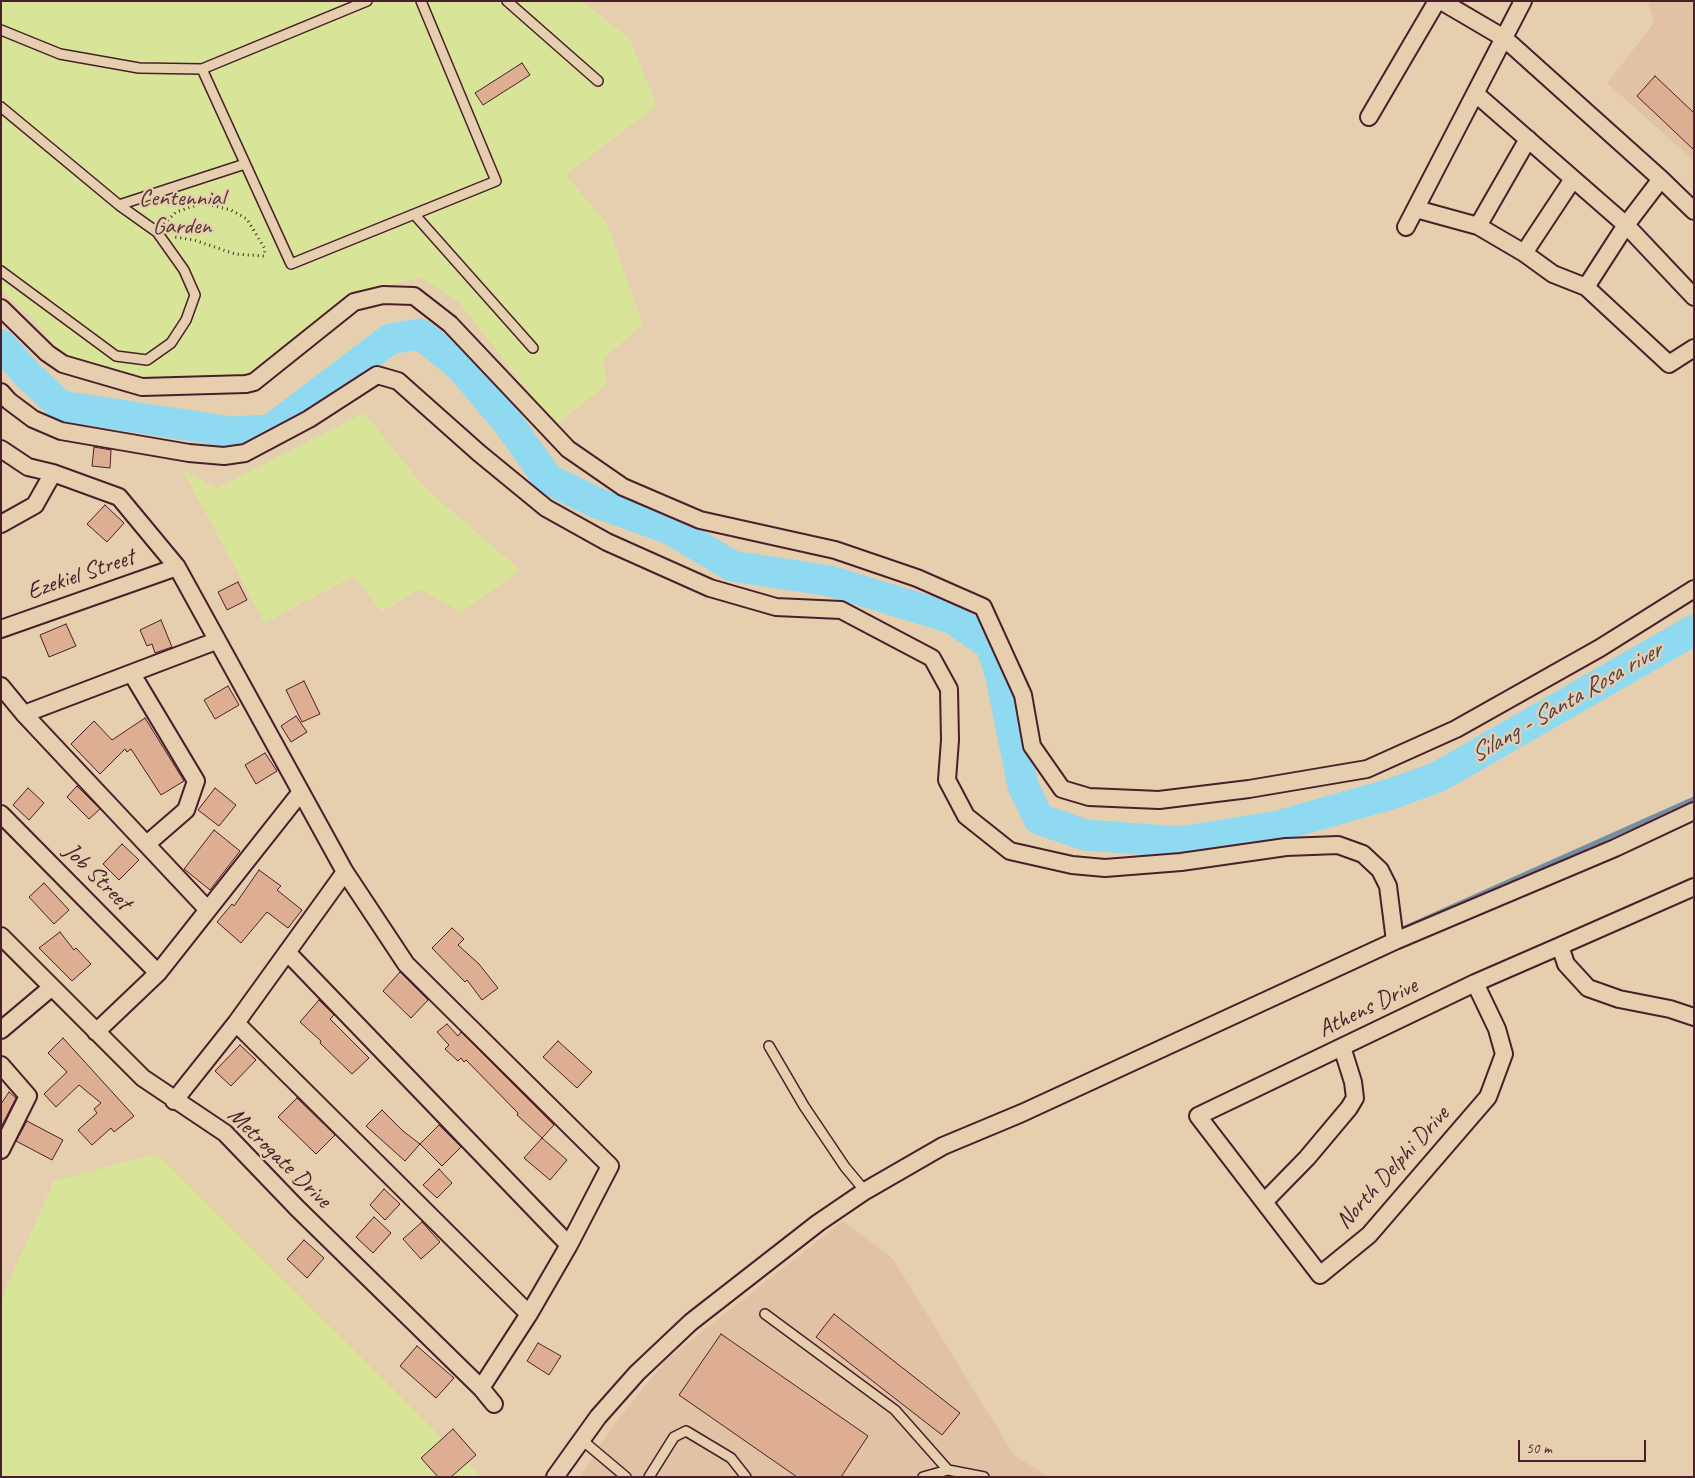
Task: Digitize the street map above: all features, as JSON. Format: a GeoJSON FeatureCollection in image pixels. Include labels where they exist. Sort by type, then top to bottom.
{"type":"FeatureCollection","features":[{"type":"Feature","properties":{"kind":"street"},"geometry":{"type":"LineString","coordinates":[[1369,117],[1439,1],[1504,38],[1694,211]]}},
{"type":"Feature","properties":{"kind":"street"},"geometry":{"type":"LineString","coordinates":[[1406,227],[1523,1]]}},
{"type":"Feature","properties":{"kind":"street"},"geometry":{"type":"LineString","coordinates":[[1476,94],[1626,225],[1694,297]]}},
{"type":"Feature","properties":{"kind":"street"},"geometry":{"type":"LineString","coordinates":[[1478,226],[1528,139]]}},
{"type":"Feature","properties":{"kind":"street"},"geometry":{"type":"LineString","coordinates":[[1524,253],[1573,179]]}},
{"type":"Feature","properties":{"kind":"street"},"geometry":{"type":"LineString","coordinates":[[1586,287],[1626,225],[1661,179]]}},
{"type":"Feature","properties":{"kind":"street"},"geometry":{"type":"LineString","coordinates":[[1416,209],[1478,226],[1524,253],[1553,274],[1586,287],[1669,364],[1694,348]]}},
{"type":"Feature","properties":{"kind":"street"},"geometry":{"type":"LineString","coordinates":[[1,308],[47,353],[63,364],[142,387],[246,384],[254,382],[354,302],[383,295],[414,296],[450,324],[568,449],[623,487],[700,520],[844,553],[917,578],[983,607],[1023,694],[1032,746],[1062,789],[1089,797],[1159,800],[1249,789],[1366,770],[1456,729],[1600,648],[1694,589]]}},
{"type":"Feature","properties":{"kind":"street"},"geometry":{"type":"LineString","coordinates":[[1,392],[9,401],[33,419],[61,431],[189,453],[224,456],[245,453],[309,419],[378,375],[398,380],[479,453],[546,508],[607,542],[710,588],[776,607],[841,610],[932,658],[949,689],[950,740],[947,780],[966,816],[1010,851],[1072,864],[1104,868],[1181,862],[1286,846],[1338,845],[1362,854],[1380,870],[1388,886],[1395,941]]}},
{"type":"Feature","properties":{"kind":"street"},"geometry":{"type":"LineString","coordinates":[[1,449],[28,467],[53,473],[118,497],[177,567],[216,641],[345,872],[406,964],[610,1166],[569,1245],[529,1314],[482,1388]]}},
{"type":"Feature","properties":{"kind":"street"},"geometry":{"type":"LineString","coordinates":[[1,524],[35,505],[53,473]]}},
{"type":"Feature","properties":{"kind":"street","name":"Ezekiel Street"},"geometry":{"type":"LineString","coordinates":[[1,629],[177,567]]}},
{"type":"Feature","properties":{"kind":"street"},"geometry":{"type":"LineString","coordinates":[[24,714],[216,641]]}},
{"type":"Feature","properties":{"kind":"street"},"geometry":{"type":"LineString","coordinates":[[132,674],[196,781],[186,810],[148,843]]}},
{"type":"Feature","properties":{"kind":"street"},"geometry":{"type":"LineString","coordinates":[[1,686],[24,714],[148,843],[208,910]]}},
{"type":"Feature","properties":{"kind":"street"},"geometry":{"type":"LineString","coordinates":[[96,1032],[158,973],[301,792]]}},
{"type":"Feature","properties":{"kind":"street"},"geometry":{"type":"LineString","coordinates":[[555,1477],[582,1440],[637,1373],[691,1322],[818,1223],[865,1191],[943,1146],[1022,1113],[1395,941],[1615,848],[1694,811]]}},
{"type":"Feature","properties":{"kind":"street","name":"Job Street"},"geometry":{"type":"LineString","coordinates":[[1,814],[158,973]]}},
{"type":"Feature","properties":{"kind":"street"},"geometry":{"type":"LineString","coordinates":[[174,1101],[236,1023],[345,872]]}},
{"type":"Feature","properties":{"kind":"street","name":"Athens Drive"},"geometry":{"type":"LineString","coordinates":[[1198,1116],[1475,983],[1694,887]]}},
{"type":"Feature","properties":{"kind":"street","name":"Metrogate Drive"},"geometry":{"type":"LineString","coordinates":[[1,936],[142,1078],[225,1133],[298,1208],[482,1388],[494,1404]]}},
{"type":"Feature","properties":{"kind":"street"},"geometry":{"type":"LineString","coordinates":[[1560,946],[1566,964],[1588,988],[1619,999],[1670,1009],[1694,1016]]}},
{"type":"Feature","properties":{"kind":"street"},"geometry":{"type":"LineString","coordinates":[[287,952],[569,1245]]}},
{"type":"Feature","properties":{"kind":"street","name":"North Delphi Drive"},"geometry":{"type":"LineString","coordinates":[[1198,1116],[1320,1275],[1369,1235],[1488,1097],[1504,1054],[1497,1029],[1475,983]]}},
{"type":"Feature","properties":{"kind":"street"},"geometry":{"type":"LineString","coordinates":[[1,1030],[52,987]]}},
{"type":"Feature","properties":{"kind":"street"},"geometry":{"type":"LineString","coordinates":[[236,1023],[529,1314]]}},
{"type":"Feature","properties":{"kind":"street"},"geometry":{"type":"LineString","coordinates":[[1264,1202],[1307,1158],[1349,1108],[1355,1098],[1353,1082],[1342,1047]]}},
{"type":"Feature","properties":{"kind":"street"},"geometry":{"type":"LineString","coordinates":[[1,1065],[28,1096],[1,1150]]}},
{"type":"Feature","properties":{"kind":"lane"},"geometry":{"type":"LineString","coordinates":[[1,30],[60,54],[139,68],[202,69],[368,1]]}},
{"type":"Feature","properties":{"kind":"lane"},"geometry":{"type":"LineString","coordinates":[[202,69],[291,264],[496,181],[421,1]]}},
{"type":"Feature","properties":{"kind":"lane"},"geometry":{"type":"LineString","coordinates":[[507,1],[598,81]]}},
{"type":"Feature","properties":{"kind":"lane"},"geometry":{"type":"LineString","coordinates":[[1,107],[119,205],[159,234],[184,270],[196,295],[186,320],[171,344],[147,360],[116,356],[1,271]]}},
{"type":"Feature","properties":{"kind":"lane"},"geometry":{"type":"LineString","coordinates":[[119,205],[245,164]]}},
{"type":"Feature","properties":{"kind":"lane"},"geometry":{"type":"LineString","coordinates":[[414,214],[533,348]]}},
{"type":"Feature","properties":{"kind":"lane"},"geometry":{"type":"LineString","coordinates":[[769,1046],[804,1106],[865,1191]]}},
{"type":"Feature","properties":{"kind":"lane"},"geometry":{"type":"LineString","coordinates":[[766,1314],[895,1410],[948,1470]]}},
{"type":"Feature","properties":{"kind":"lane"},"geometry":{"type":"LineString","coordinates":[[649,1477],[674,1437],[686,1431],[731,1458],[746,1477]]}},
{"type":"Feature","properties":{"kind":"lane"},"geometry":{"type":"LineString","coordinates":[[582,1440],[626,1477]]}},
{"type":"Feature","properties":{"kind":"lane"},"geometry":{"type":"LineString","coordinates":[[923,1477],[948,1470],[984,1477]]}},
{"type":"Feature","properties":{"kind":"path"},"geometry":{"type":"LineString","coordinates":[[203,203],[231,210],[247,219],[265,249],[264,256],[235,254],[194,240],[159,234],[176,212],[203,203]]}},
{"type":"Feature","properties":{"kind":"shaded area"},"geometry":{"type":"Polygon","coordinates":[[[1652,1],[1694,1],[1694,161],[1607,83],[1654,23],[1649,5],[1652,1]]]}},
{"type":"Feature","properties":{"kind":"shaded area"},"geometry":{"type":"Polygon","coordinates":[[[843,1221],[893,1259],[1014,1455],[1049,1477],[580,1477],[612,1427],[666,1360],[843,1221]]]}},
{"type":"Feature","properties":{"kind":"green space","name":"Centennial Garden"},"geometry":{"type":"Polygon","coordinates":[[[1,1],[582,1],[629,38],[657,105],[566,175],[607,224],[643,324],[603,359],[607,384],[555,426],[459,302],[420,277],[351,296],[254,374],[141,382],[61,353],[32,317],[1,291],[1,1]]]}},
{"type":"Feature","properties":{"kind":"green space"},"geometry":{"type":"Polygon","coordinates":[[[364,413],[425,488],[520,570],[462,612],[419,589],[382,612],[354,576],[265,623],[183,471],[217,488],[364,413]]]}},
{"type":"Feature","properties":{"kind":"green space"},"geometry":{"type":"Polygon","coordinates":[[[157,1154],[481,1477],[1,1477],[1,1300],[54,1181],[157,1154]]]}},
{"type":"Feature","properties":{"kind":"building"},"geometry":{"type":"Polygon","coordinates":[[[522,63],[530,75],[483,105],[475,93],[522,63]]]}},
{"type":"Feature","properties":{"kind":"building"},"geometry":{"type":"Polygon","coordinates":[[[1655,76],[1694,113],[1694,150],[1637,96],[1655,76]]]}},
{"type":"Feature","properties":{"kind":"building"},"geometry":{"type":"Polygon","coordinates":[[[94,447],[111,450],[110,468],[92,466],[94,447]]]}},
{"type":"Feature","properties":{"kind":"building"},"geometry":{"type":"Polygon","coordinates":[[[105,505],[124,523],[107,542],[87,524],[105,505]]]}},
{"type":"Feature","properties":{"kind":"building"},"geometry":{"type":"Polygon","coordinates":[[[238,582],[247,600],[227,610],[218,592],[238,582]]]}},
{"type":"Feature","properties":{"kind":"building"},"geometry":{"type":"Polygon","coordinates":[[[161,620],[172,647],[155,653],[152,644],[147,646],[140,630],[161,620]]]}},
{"type":"Feature","properties":{"kind":"building"},"geometry":{"type":"Polygon","coordinates":[[[66,624],[76,646],[49,657],[40,635],[66,624]]]}},
{"type":"Feature","properties":{"kind":"building"},"geometry":{"type":"Polygon","coordinates":[[[304,681],[320,714],[302,722],[286,690],[304,681]]]}},
{"type":"Feature","properties":{"kind":"building"},"geometry":{"type":"Polygon","coordinates":[[[228,686],[239,705],[215,719],[204,700],[228,686]]]}},
{"type":"Feature","properties":{"kind":"building"},"geometry":{"type":"Polygon","coordinates":[[[296,716],[307,732],[291,742],[281,726],[296,716]]]}},
{"type":"Feature","properties":{"kind":"building"},"geometry":{"type":"Polygon","coordinates":[[[145,718],[184,781],[161,795],[131,749],[127,752],[125,749],[100,774],[71,744],[94,721],[112,740],[145,718]]]}},
{"type":"Feature","properties":{"kind":"building"},"geometry":{"type":"Polygon","coordinates":[[[265,753],[277,771],[256,784],[245,765],[265,753]]]}},
{"type":"Feature","properties":{"kind":"building"},"geometry":{"type":"Polygon","coordinates":[[[77,786],[100,809],[89,819],[67,797],[77,786]]]}},
{"type":"Feature","properties":{"kind":"building"},"geometry":{"type":"Polygon","coordinates":[[[28,788],[44,803],[29,820],[13,805],[28,788]]]}},
{"type":"Feature","properties":{"kind":"building"},"geometry":{"type":"Polygon","coordinates":[[[215,788],[236,805],[219,826],[198,810],[215,788]]]}},
{"type":"Feature","properties":{"kind":"building"},"geometry":{"type":"Polygon","coordinates":[[[214,830],[240,851],[210,890],[184,869],[214,830]]]}},
{"type":"Feature","properties":{"kind":"building"},"geometry":{"type":"Polygon","coordinates":[[[122,844],[139,860],[119,880],[103,864],[122,844]]]}},
{"type":"Feature","properties":{"kind":"building"},"geometry":{"type":"Polygon","coordinates":[[[259,870],[281,886],[277,890],[302,910],[288,928],[267,912],[241,943],[217,922],[232,904],[234,906],[259,870]]]}},
{"type":"Feature","properties":{"kind":"building"},"geometry":{"type":"Polygon","coordinates":[[[44,883],[69,910],[54,924],[29,897],[44,883]]]}},
{"type":"Feature","properties":{"kind":"building"},"geometry":{"type":"Polygon","coordinates":[[[452,928],[464,939],[458,945],[479,964],[498,988],[482,1000],[467,980],[465,982],[432,948],[452,928]]]}},
{"type":"Feature","properties":{"kind":"building"},"geometry":{"type":"Polygon","coordinates":[[[60,932],[74,950],[76,948],[91,964],[72,981],[39,948],[60,932]]]}},
{"type":"Feature","properties":{"kind":"building"},"geometry":{"type":"Polygon","coordinates":[[[400,972],[428,1000],[411,1018],[383,991],[400,972]]]}},
{"type":"Feature","properties":{"kind":"building"},"geometry":{"type":"Polygon","coordinates":[[[319,1000],[334,1015],[330,1019],[369,1058],[352,1074],[300,1022],[319,1000]]]}},
{"type":"Feature","properties":{"kind":"building"},"geometry":{"type":"Polygon","coordinates":[[[447,1024],[458,1036],[461,1032],[554,1125],[542,1138],[517,1115],[518,1113],[466,1060],[464,1062],[461,1058],[458,1061],[445,1049],[449,1045],[437,1032],[447,1024]]]}},
{"type":"Feature","properties":{"kind":"building"},"geometry":{"type":"Polygon","coordinates":[[[63,1038],[134,1116],[114,1132],[111,1128],[92,1145],[78,1130],[97,1113],[94,1109],[101,1103],[79,1085],[56,1107],[44,1094],[67,1072],[48,1053],[63,1038]]]}},
{"type":"Feature","properties":{"kind":"building"},"geometry":{"type":"Polygon","coordinates":[[[558,1041],[592,1072],[577,1088],[543,1057],[558,1041]]]}},
{"type":"Feature","properties":{"kind":"building"},"geometry":{"type":"Polygon","coordinates":[[[240,1045],[256,1060],[231,1086],[215,1071],[240,1045]]]}},
{"type":"Feature","properties":{"kind":"building"},"geometry":{"type":"Polygon","coordinates":[[[9,1092],[16,1098],[1,1127],[1,1104],[9,1092]]]}},
{"type":"Feature","properties":{"kind":"building"},"geometry":{"type":"Polygon","coordinates":[[[297,1098],[335,1135],[316,1154],[278,1117],[297,1098]]]}},
{"type":"Feature","properties":{"kind":"building"},"geometry":{"type":"Polygon","coordinates":[[[382,1110],[403,1131],[420,1144],[405,1161],[366,1126],[382,1110]]]}},
{"type":"Feature","properties":{"kind":"building"},"geometry":{"type":"Polygon","coordinates":[[[27,1121],[63,1140],[52,1160],[16,1141],[27,1121]]]}},
{"type":"Feature","properties":{"kind":"building"},"geometry":{"type":"Polygon","coordinates":[[[439,1125],[461,1147],[442,1166],[420,1144],[439,1125]]]}},
{"type":"Feature","properties":{"kind":"building"},"geometry":{"type":"Polygon","coordinates":[[[542,1138],[567,1160],[550,1180],[524,1158],[542,1138]]]}},
{"type":"Feature","properties":{"kind":"building"},"geometry":{"type":"Polygon","coordinates":[[[439,1169],[452,1183],[437,1198],[423,1185],[439,1169]]]}},
{"type":"Feature","properties":{"kind":"building"},"geometry":{"type":"Polygon","coordinates":[[[384,1189],[400,1204],[385,1220],[370,1205],[384,1189]]]}},
{"type":"Feature","properties":{"kind":"building"},"geometry":{"type":"Polygon","coordinates":[[[374,1217],[391,1233],[373,1253],[356,1237],[374,1217]]]}},
{"type":"Feature","properties":{"kind":"building"},"geometry":{"type":"Polygon","coordinates":[[[422,1222],[440,1242],[421,1259],[403,1239],[422,1222]]]}},
{"type":"Feature","properties":{"kind":"building"},"geometry":{"type":"Polygon","coordinates":[[[304,1240],[324,1258],[307,1278],[287,1259],[304,1240]]]}},
{"type":"Feature","properties":{"kind":"building"},"geometry":{"type":"Polygon","coordinates":[[[834,1314],[960,1413],[942,1435],[816,1337],[834,1314]]]}},
{"type":"Feature","properties":{"kind":"building"},"geometry":{"type":"Polygon","coordinates":[[[721,1334],[868,1436],[841,1477],[797,1477],[679,1395],[721,1334]]]}},
{"type":"Feature","properties":{"kind":"building"},"geometry":{"type":"Polygon","coordinates":[[[538,1343],[561,1356],[549,1375],[527,1361],[538,1343]]]}},
{"type":"Feature","properties":{"kind":"building"},"geometry":{"type":"Polygon","coordinates":[[[417,1346],[454,1378],[436,1398],[400,1366],[417,1346]]]}},
{"type":"Feature","properties":{"kind":"building"},"geometry":{"type":"Polygon","coordinates":[[[453,1429],[476,1455],[451,1477],[438,1477],[421,1458],[453,1429]]]}},
{"type":"Feature","properties":{"kind":"waterway","name":"Silang - Santa Rosa river"},"geometry":{"type":"LineString","coordinates":[[1,345],[28,375],[61,406],[232,432],[270,430],[390,339],[420,334],[460,366],[509,424],[548,479],[597,503],[670,529],[732,566],[830,581],[951,618],[991,645],[1001,677],[1023,786],[1039,819],[1085,835],[1180,842],[1278,826],[1391,794],[1438,777],[1694,630]]}},
{"type":"Feature","properties":{"kind":"waterway"},"geometry":{"type":"LineString","coordinates":[[1396,932],[1694,799]]}}]}
